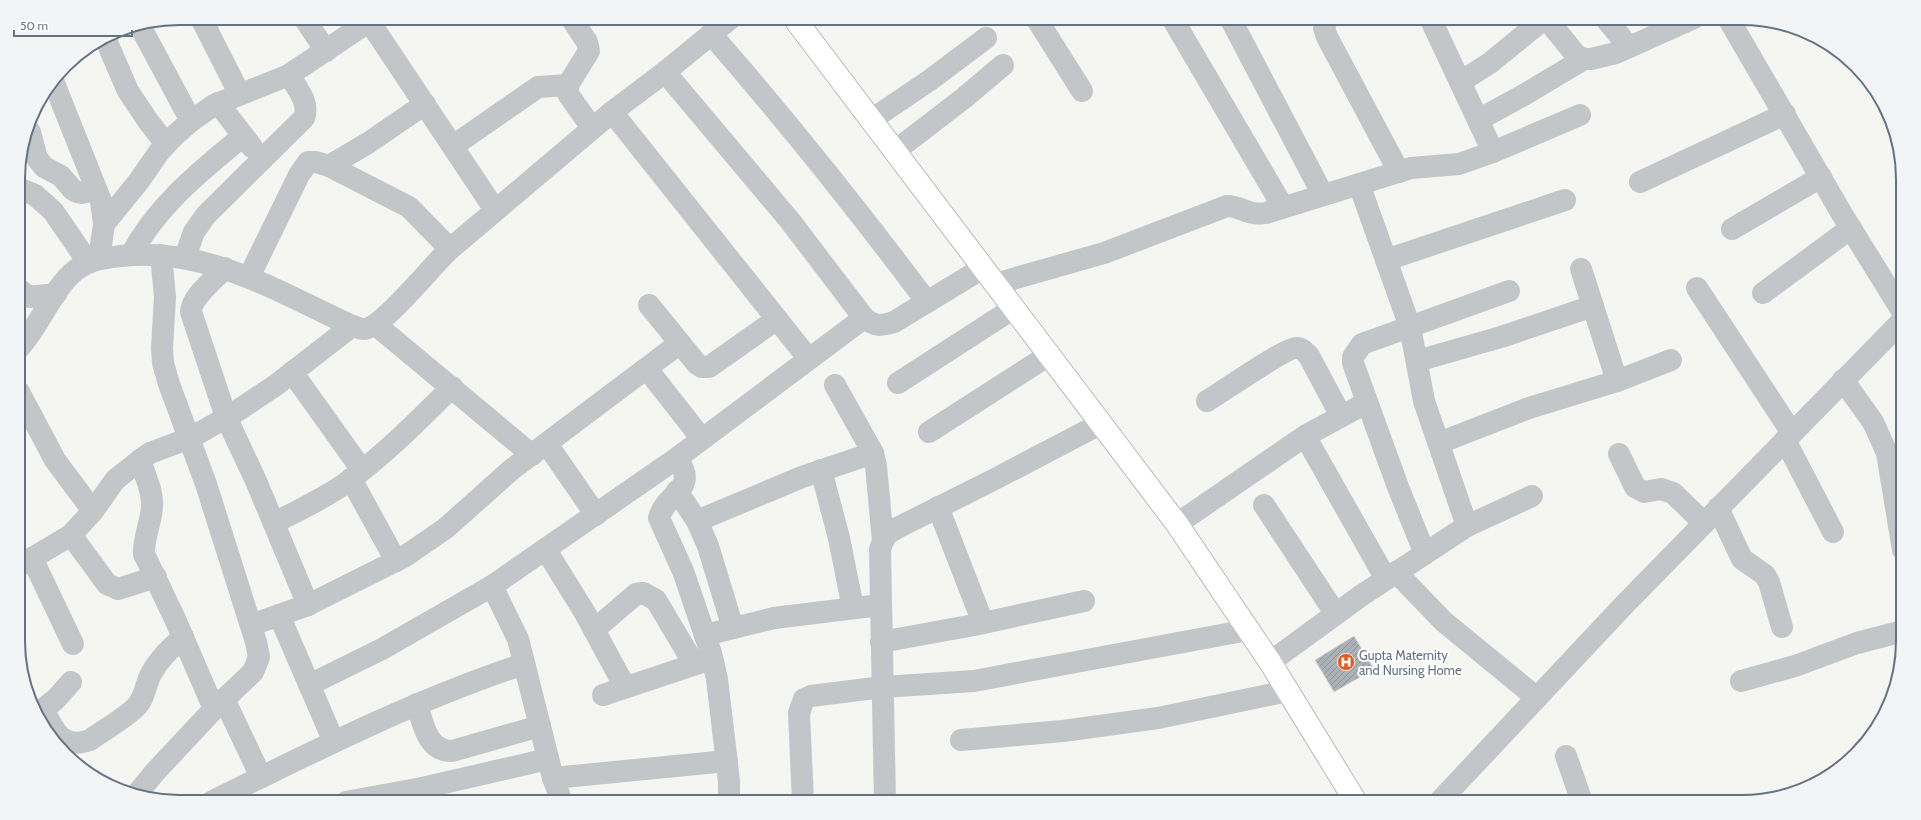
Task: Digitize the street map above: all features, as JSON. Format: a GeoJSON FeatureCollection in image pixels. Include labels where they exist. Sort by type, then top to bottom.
{"type":"FeatureCollection","features":[{"type":"Feature","properties":{"kind":"main road"},"geometry":{"type":"LineString","coordinates":[[799,25],[1177,524],[1270,662],[1352,795]]}},
{"type":"Feature","properties":{"kind":"street"},"geometry":{"type":"LineString","coordinates":[[205,25],[239,93]]}},
{"type":"Feature","properties":{"kind":"street"},"geometry":{"type":"LineString","coordinates":[[309,25],[326,51]]}},
{"type":"Feature","properties":{"kind":"street"},"geometry":{"type":"LineString","coordinates":[[93,260],[104,224],[166,144],[191,121],[218,103],[239,93],[289,75],[363,25]]}},
{"type":"Feature","properties":{"kind":"street"},"geometry":{"type":"LineString","coordinates":[[375,25],[495,210]]}},
{"type":"Feature","properties":{"kind":"street"},"geometry":{"type":"LineString","coordinates":[[576,25],[587,42],[589,51],[568,85],[568,94],[592,128]]}},
{"type":"Feature","properties":{"kind":"street"},"geometry":{"type":"LineString","coordinates":[[28,323],[56,294],[74,272],[93,260],[131,255],[185,257],[225,268],[248,277],[352,326],[365,329],[376,324],[389,314],[437,260],[495,210],[592,128],[665,72],[722,25]]}},
{"type":"Feature","properties":{"kind":"street"},"geometry":{"type":"LineString","coordinates":[[1040,25],[1082,91]]}},
{"type":"Feature","properties":{"kind":"street"},"geometry":{"type":"LineString","coordinates":[[1176,25],[1283,207]]}},
{"type":"Feature","properties":{"kind":"street"},"geometry":{"type":"LineString","coordinates":[[1234,25],[1324,195]]}},
{"type":"Feature","properties":{"kind":"street"},"geometry":{"type":"LineString","coordinates":[[1325,25],[1324,28],[1327,37],[1399,172]]}},
{"type":"Feature","properties":{"kind":"street"},"geometry":{"type":"LineString","coordinates":[[1433,25],[1493,152]]}},
{"type":"Feature","properties":{"kind":"street"},"geometry":{"type":"LineString","coordinates":[[1460,82],[1490,63],[1537,25]]}},
{"type":"Feature","properties":{"kind":"street"},"geometry":{"type":"LineString","coordinates":[[1552,25],[1576,55],[1584,59],[1591,60],[1629,47],[1678,25]]}},
{"type":"Feature","properties":{"kind":"street"},"geometry":{"type":"LineString","coordinates":[[1611,25],[1629,47]]}},
{"type":"Feature","properties":{"kind":"street"},"geometry":{"type":"LineString","coordinates":[[1733,25],[1851,228],[1896,301]]}},
{"type":"Feature","properties":{"kind":"street"},"geometry":{"type":"LineString","coordinates":[[142,29],[191,121]]}},
{"type":"Feature","properties":{"kind":"street"},"geometry":{"type":"LineString","coordinates":[[711,34],[776,108],[864,217],[927,302]]}},
{"type":"Feature","properties":{"kind":"street"},"geometry":{"type":"LineString","coordinates":[[871,120],[930,80],[986,38]]}},
{"type":"Feature","properties":{"kind":"street"},"geometry":{"type":"LineString","coordinates":[[107,43],[128,91],[148,122],[166,144]]}},
{"type":"Feature","properties":{"kind":"street"},"geometry":{"type":"LineString","coordinates":[[1478,120],[1584,59]]}},
{"type":"Feature","properties":{"kind":"street"},"geometry":{"type":"LineString","coordinates":[[895,151],[964,98],[1003,65]]}},
{"type":"Feature","properties":{"kind":"street"},"geometry":{"type":"LineString","coordinates":[[665,72],[791,222],[864,318],[873,325],[882,325],[894,322],[927,302],[989,276],[1104,253],[1227,206],[1234,206],[1255,214],[1324,195],[1411,168],[1459,164],[1493,152],[1580,115]]}},
{"type":"Feature","properties":{"kind":"street"},"geometry":{"type":"LineString","coordinates":[[185,257],[194,232],[206,215],[304,118],[307,111],[306,104],[289,75]]}},
{"type":"Feature","properties":{"kind":"street"},"geometry":{"type":"LineString","coordinates":[[453,146],[538,87],[568,85]]}},
{"type":"Feature","properties":{"kind":"street"},"geometry":{"type":"LineString","coordinates":[[56,87],[101,201],[104,224]]}},
{"type":"Feature","properties":{"kind":"street"},"geometry":{"type":"LineString","coordinates":[[218,103],[262,161]]}},
{"type":"Feature","properties":{"kind":"street"},"geometry":{"type":"LineString","coordinates":[[329,166],[368,143],[425,104]]}},
{"type":"Feature","properties":{"kind":"street"},"geometry":{"type":"LineString","coordinates":[[612,112],[808,358]]}},
{"type":"Feature","properties":{"kind":"street"},"geometry":{"type":"LineString","coordinates":[[1640,182],[1785,114]]}},
{"type":"Feature","properties":{"kind":"street"},"geometry":{"type":"LineString","coordinates":[[31,135],[38,158],[44,167],[61,176],[72,190],[82,193],[96,190]]}},
{"type":"Feature","properties":{"kind":"street"},"geometry":{"type":"LineString","coordinates":[[131,255],[146,230],[183,186],[243,136]]}},
{"type":"Feature","properties":{"kind":"street"},"geometry":{"type":"LineString","coordinates":[[248,277],[289,194],[308,162],[316,162],[329,166],[409,207],[450,249]]}},
{"type":"Feature","properties":{"kind":"street"},"geometry":{"type":"LineString","coordinates":[[1732,229],[1821,177]]}},
{"type":"Feature","properties":{"kind":"street"},"geometry":{"type":"LineString","coordinates":[[1359,184],[1410,327],[1424,401],[1467,526]]}},
{"type":"Feature","properties":{"kind":"street"},"geometry":{"type":"LineString","coordinates":[[25,191],[39,198],[53,211],[93,260]]}},
{"type":"Feature","properties":{"kind":"street"},"geometry":{"type":"LineString","coordinates":[[1386,260],[1565,200]]}},
{"type":"Feature","properties":{"kind":"street"},"geometry":{"type":"LineString","coordinates":[[1763,293],[1851,228]]}},
{"type":"Feature","properties":{"kind":"street"},"geometry":{"type":"LineString","coordinates":[[140,790],[219,704],[253,672],[260,658],[251,625],[190,438],[169,384],[163,363],[162,348],[165,297],[161,256]]}},
{"type":"Feature","properties":{"kind":"street"},"geometry":{"type":"LineString","coordinates":[[225,268],[195,299],[191,306],[195,327],[226,418],[274,523],[308,604]]}},
{"type":"Feature","properties":{"kind":"street"},"geometry":{"type":"LineString","coordinates":[[1581,269],[1617,381]]}},
{"type":"Feature","properties":{"kind":"street"},"geometry":{"type":"LineString","coordinates":[[1697,288],[1789,436],[1833,532]]}},
{"type":"Feature","properties":{"kind":"street"},"geometry":{"type":"LineString","coordinates":[[1425,554],[1366,403],[1353,363],[1357,350],[1362,344],[1509,291]]}},
{"type":"Feature","properties":{"kind":"street"},"geometry":{"type":"LineString","coordinates":[[25,294],[29,297],[56,294]]}},
{"type":"Feature","properties":{"kind":"street"},"geometry":{"type":"LineString","coordinates":[[649,305],[697,364],[702,367],[709,367],[777,319]]}},
{"type":"Feature","properties":{"kind":"street"},"geometry":{"type":"LineString","coordinates":[[1417,361],[1501,337],[1593,306]]}},
{"type":"Feature","properties":{"kind":"street"},"geometry":{"type":"LineString","coordinates":[[898,383],[1014,308]]}},
{"type":"Feature","properties":{"kind":"street"},"geometry":{"type":"LineString","coordinates":[[309,685],[382,648],[492,586],[677,458],[808,358],[864,318]]}},
{"type":"Feature","properties":{"kind":"street"},"geometry":{"type":"LineString","coordinates":[[376,324],[452,387],[539,450],[596,515]]}},
{"type":"Feature","properties":{"kind":"street"},"geometry":{"type":"LineString","coordinates":[[73,644],[26,562],[71,535],[93,511],[115,480],[140,460],[150,453],[190,438],[226,418],[292,372],[352,326]]}},
{"type":"Feature","properties":{"kind":"street"},"geometry":{"type":"LineString","coordinates":[[1446,795],[1624,605],[1896,327]]}},
{"type":"Feature","properties":{"kind":"street"},"geometry":{"type":"LineString","coordinates":[[251,625],[308,604],[396,561],[446,528],[511,470],[680,343]]}},
{"type":"Feature","properties":{"kind":"street"},"geometry":{"type":"LineString","coordinates":[[1207,401],[1282,354],[1297,348],[1304,350],[1309,356],[1341,416]]}},
{"type":"Feature","properties":{"kind":"street"},"geometry":{"type":"LineString","coordinates":[[929,432],[1049,355]]}},
{"type":"Feature","properties":{"kind":"street"},"geometry":{"type":"LineString","coordinates":[[1439,443],[1529,408],[1617,381],[1671,360]]}},
{"type":"Feature","properties":{"kind":"street"},"geometry":{"type":"LineString","coordinates":[[647,369],[702,439]]}},
{"type":"Feature","properties":{"kind":"street"},"geometry":{"type":"LineString","coordinates":[[292,372],[356,474],[396,561]]}},
{"type":"Feature","properties":{"kind":"street"},"geometry":{"type":"LineString","coordinates":[[1844,380],[1873,422],[1887,453],[1896,508]]}},
{"type":"Feature","properties":{"kind":"street"},"geometry":{"type":"LineString","coordinates":[[835,385],[873,453],[876,466],[883,541]]}},
{"type":"Feature","properties":{"kind":"street"},"geometry":{"type":"LineString","coordinates":[[274,523],[328,495],[356,474],[402,436],[452,387]]}},
{"type":"Feature","properties":{"kind":"street"},"geometry":{"type":"LineString","coordinates":[[25,403],[55,460],[93,511]]}},
{"type":"Feature","properties":{"kind":"street"},"geometry":{"type":"LineString","coordinates":[[1177,524],[1305,436],[1366,403]]}},
{"type":"Feature","properties":{"kind":"street"},"geometry":{"type":"LineString","coordinates":[[885,795],[880,605],[880,549],[883,541],[888,533],[898,526],[1102,423]]}},
{"type":"Feature","properties":{"kind":"street"},"geometry":{"type":"LineString","coordinates":[[1305,436],[1391,575],[1443,621],[1537,698]]}},
{"type":"Feature","properties":{"kind":"street"},"geometry":{"type":"LineString","coordinates":[[697,521],[821,470],[873,453]]}},
{"type":"Feature","properties":{"kind":"street"},"geometry":{"type":"LineString","coordinates":[[1619,454],[1635,487],[1644,492],[1661,489],[1673,492],[1711,516],[1742,559],[1765,575],[1782,627]]}},
{"type":"Feature","properties":{"kind":"street"},"geometry":{"type":"LineString","coordinates":[[677,458],[685,468],[686,475],[684,483],[661,511],[659,518],[683,571],[705,635],[703,661],[726,761],[728,795]]}},
{"type":"Feature","properties":{"kind":"street"},"geometry":{"type":"LineString","coordinates":[[140,460],[152,498],[152,505],[143,544],[144,554],[183,637],[261,777]]}},
{"type":"Feature","properties":{"kind":"street"},"geometry":{"type":"LineString","coordinates":[[821,470],[839,538],[853,608]]}},
{"type":"Feature","properties":{"kind":"street"},"geometry":{"type":"LineString","coordinates":[[678,491],[697,521],[708,546],[732,628]]}},
{"type":"Feature","properties":{"kind":"street"},"geometry":{"type":"LineString","coordinates":[[1270,662],[1391,575],[1467,526],[1532,496]]}},
{"type":"Feature","properties":{"kind":"street"},"geometry":{"type":"LineString","coordinates":[[1264,505],[1335,614]]}},
{"type":"Feature","properties":{"kind":"street"},"geometry":{"type":"LineString","coordinates":[[938,507],[983,623]]}},
{"type":"Feature","properties":{"kind":"street"},"geometry":{"type":"LineString","coordinates":[[71,535],[107,584],[112,588],[118,589],[156,577]]}},
{"type":"Feature","properties":{"kind":"street"},"geometry":{"type":"LineString","coordinates":[[546,550],[594,630],[625,687]]}},
{"type":"Feature","properties":{"kind":"street"},"geometry":{"type":"LineString","coordinates":[[492,586],[513,626],[551,768],[560,795]]}},
{"type":"Feature","properties":{"kind":"street"},"geometry":{"type":"LineString","coordinates":[[594,630],[636,594],[643,593],[656,600],[703,661]]}},
{"type":"Feature","properties":{"kind":"street"},"geometry":{"type":"LineString","coordinates":[[881,642],[983,623],[1084,601]]}},
{"type":"Feature","properties":{"kind":"street"},"geometry":{"type":"LineString","coordinates":[[705,635],[774,618],[880,605]]}},
{"type":"Feature","properties":{"kind":"street"},"geometry":{"type":"LineString","coordinates":[[279,615],[334,742]]}},
{"type":"Feature","properties":{"kind":"street"},"geometry":{"type":"LineString","coordinates":[[803,795],[799,713],[804,698],[883,687],[974,681],[1248,630]]}},
{"type":"Feature","properties":{"kind":"street"},"geometry":{"type":"LineString","coordinates":[[1741,681],[1795,666],[1857,643],[1896,633]]}},
{"type":"Feature","properties":{"kind":"street"},"geometry":{"type":"LineString","coordinates":[[49,723],[60,737],[81,743],[90,740],[136,708],[141,700],[150,675],[157,664],[164,655],[183,637]]}},
{"type":"Feature","properties":{"kind":"street"},"geometry":{"type":"LineString","coordinates":[[602,695],[703,661]]}},
{"type":"Feature","properties":{"kind":"street"},"geometry":{"type":"LineString","coordinates":[[225,795],[334,742],[417,704],[475,681],[524,664]]}},
{"type":"Feature","properties":{"kind":"street"},"geometry":{"type":"LineString","coordinates":[[42,710],[71,682]]}},
{"type":"Feature","properties":{"kind":"street"},"geometry":{"type":"LineString","coordinates":[[961,740],[1063,731],[1143,720],[1288,691]]}},
{"type":"Feature","properties":{"kind":"street"},"geometry":{"type":"LineString","coordinates":[[417,704],[428,738],[434,747],[443,751],[452,751],[540,726]]}},
{"type":"Feature","properties":{"kind":"street"},"geometry":{"type":"LineString","coordinates":[[1566,756],[1580,795]]}},
{"type":"Feature","properties":{"kind":"street"},"geometry":{"type":"LineString","coordinates":[[384,795],[551,768],[726,761]]}},
{"type":"Feature","properties":{"kind":"building"},"geometry":{"type":"Polygon","coordinates":[[[1354,636],[1374,669],[1334,692],[1315,660],[1354,636]]]}},
{"type":"Feature","properties":{"kind":"place","name":"Gupta Maternity and Nursing Home"},"geometry":{"type":"Point","coordinates":[1346,662]}}]}
